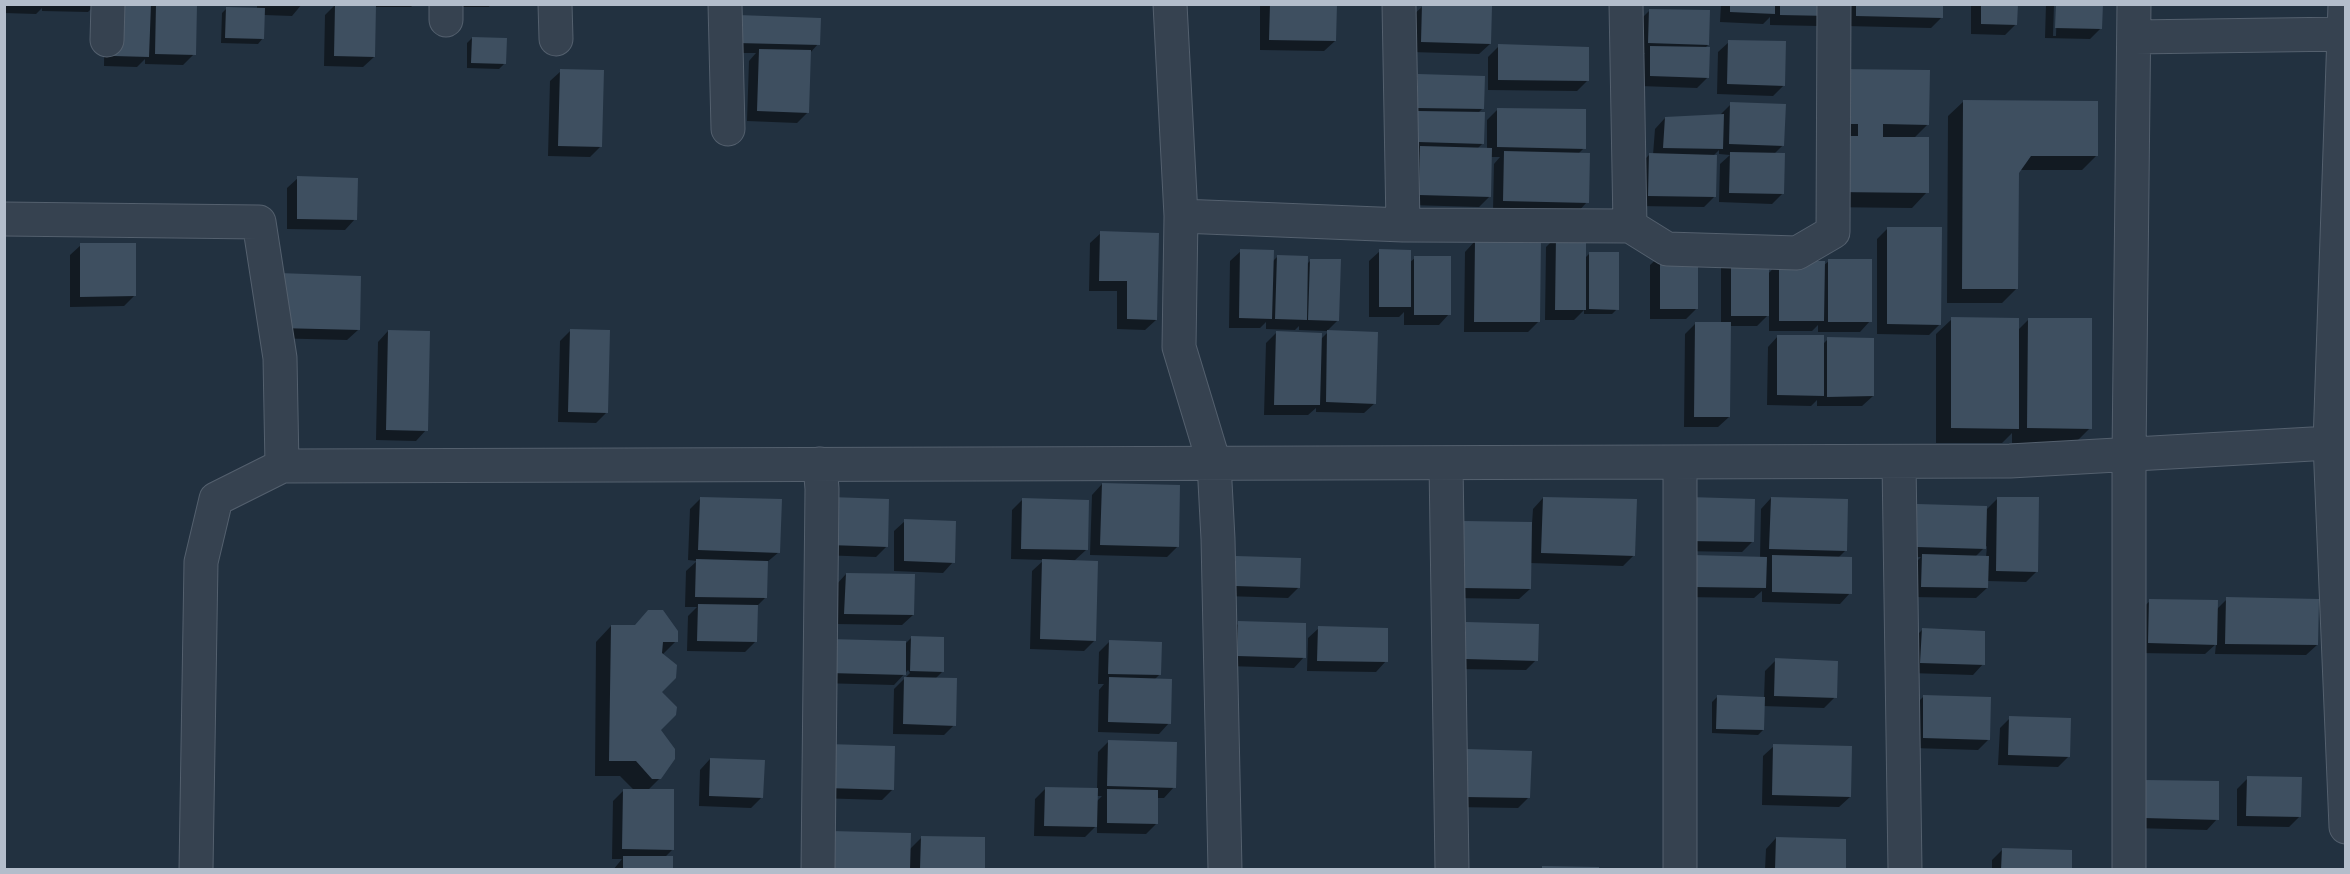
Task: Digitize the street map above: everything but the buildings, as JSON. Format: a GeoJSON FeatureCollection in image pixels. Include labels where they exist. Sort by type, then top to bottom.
{"type":"FeatureCollection","features":[{"type":"Feature","properties":{"kind":"street"},"geometry":{"type":"LineString","coordinates":[[108,4],[108,40]]}},
{"type":"Feature","properties":{"kind":"street"},"geometry":{"type":"LineString","coordinates":[[555,4],[556,39]]}},
{"type":"Feature","properties":{"kind":"street"},"geometry":{"type":"LineString","coordinates":[[725,4],[728,129]]}},
{"type":"Feature","properties":{"kind":"street"},"geometry":{"type":"LineString","coordinates":[[1170,4],[1181,216],[1179,347],[1214,463],[1218,539],[1225,870]]}},
{"type":"Feature","properties":{"kind":"street"},"geometry":{"type":"LineString","coordinates":[[1399,4],[1403,225]]}},
{"type":"Feature","properties":{"kind":"street"},"geometry":{"type":"LineString","coordinates":[[1626,4],[1630,226]]}},
{"type":"Feature","properties":{"kind":"street"},"geometry":{"type":"LineString","coordinates":[[1181,216],[1403,225],[1630,226],[1667,249],[1797,254],[1833,232],[1834,4]]}},
{"type":"Feature","properties":{"kind":"street"},"geometry":{"type":"LineString","coordinates":[[2129,870],[2129,455],[2134,4]]}},
{"type":"Feature","properties":{"kind":"street"},"geometry":{"type":"LineString","coordinates":[[2345,4],[2338,444],[2346,827]]}},
{"type":"Feature","properties":{"kind":"street"},"geometry":{"type":"LineString","coordinates":[[2134,37],[2345,34]]}},
{"type":"Feature","properties":{"kind":"street"},"geometry":{"type":"LineString","coordinates":[[4,219],[259,222],[280,358],[282,466]]}},
{"type":"Feature","properties":{"kind":"street"},"geometry":{"type":"LineString","coordinates":[[196,870],[201,562],[216,499],[282,466],[2010,461],[2338,444]]}},
{"type":"Feature","properties":{"kind":"street"},"geometry":{"type":"LineString","coordinates":[[1680,462],[1680,870]]}},
{"type":"Feature","properties":{"kind":"street"},"geometry":{"type":"LineString","coordinates":[[1899,462],[1905,870]]}},
{"type":"Feature","properties":{"kind":"street"},"geometry":{"type":"LineString","coordinates":[[1446,463],[1452,870]]}},
{"type":"Feature","properties":{"kind":"street"},"geometry":{"type":"LineString","coordinates":[[818,870],[822,489],[819,464]]}}]}
